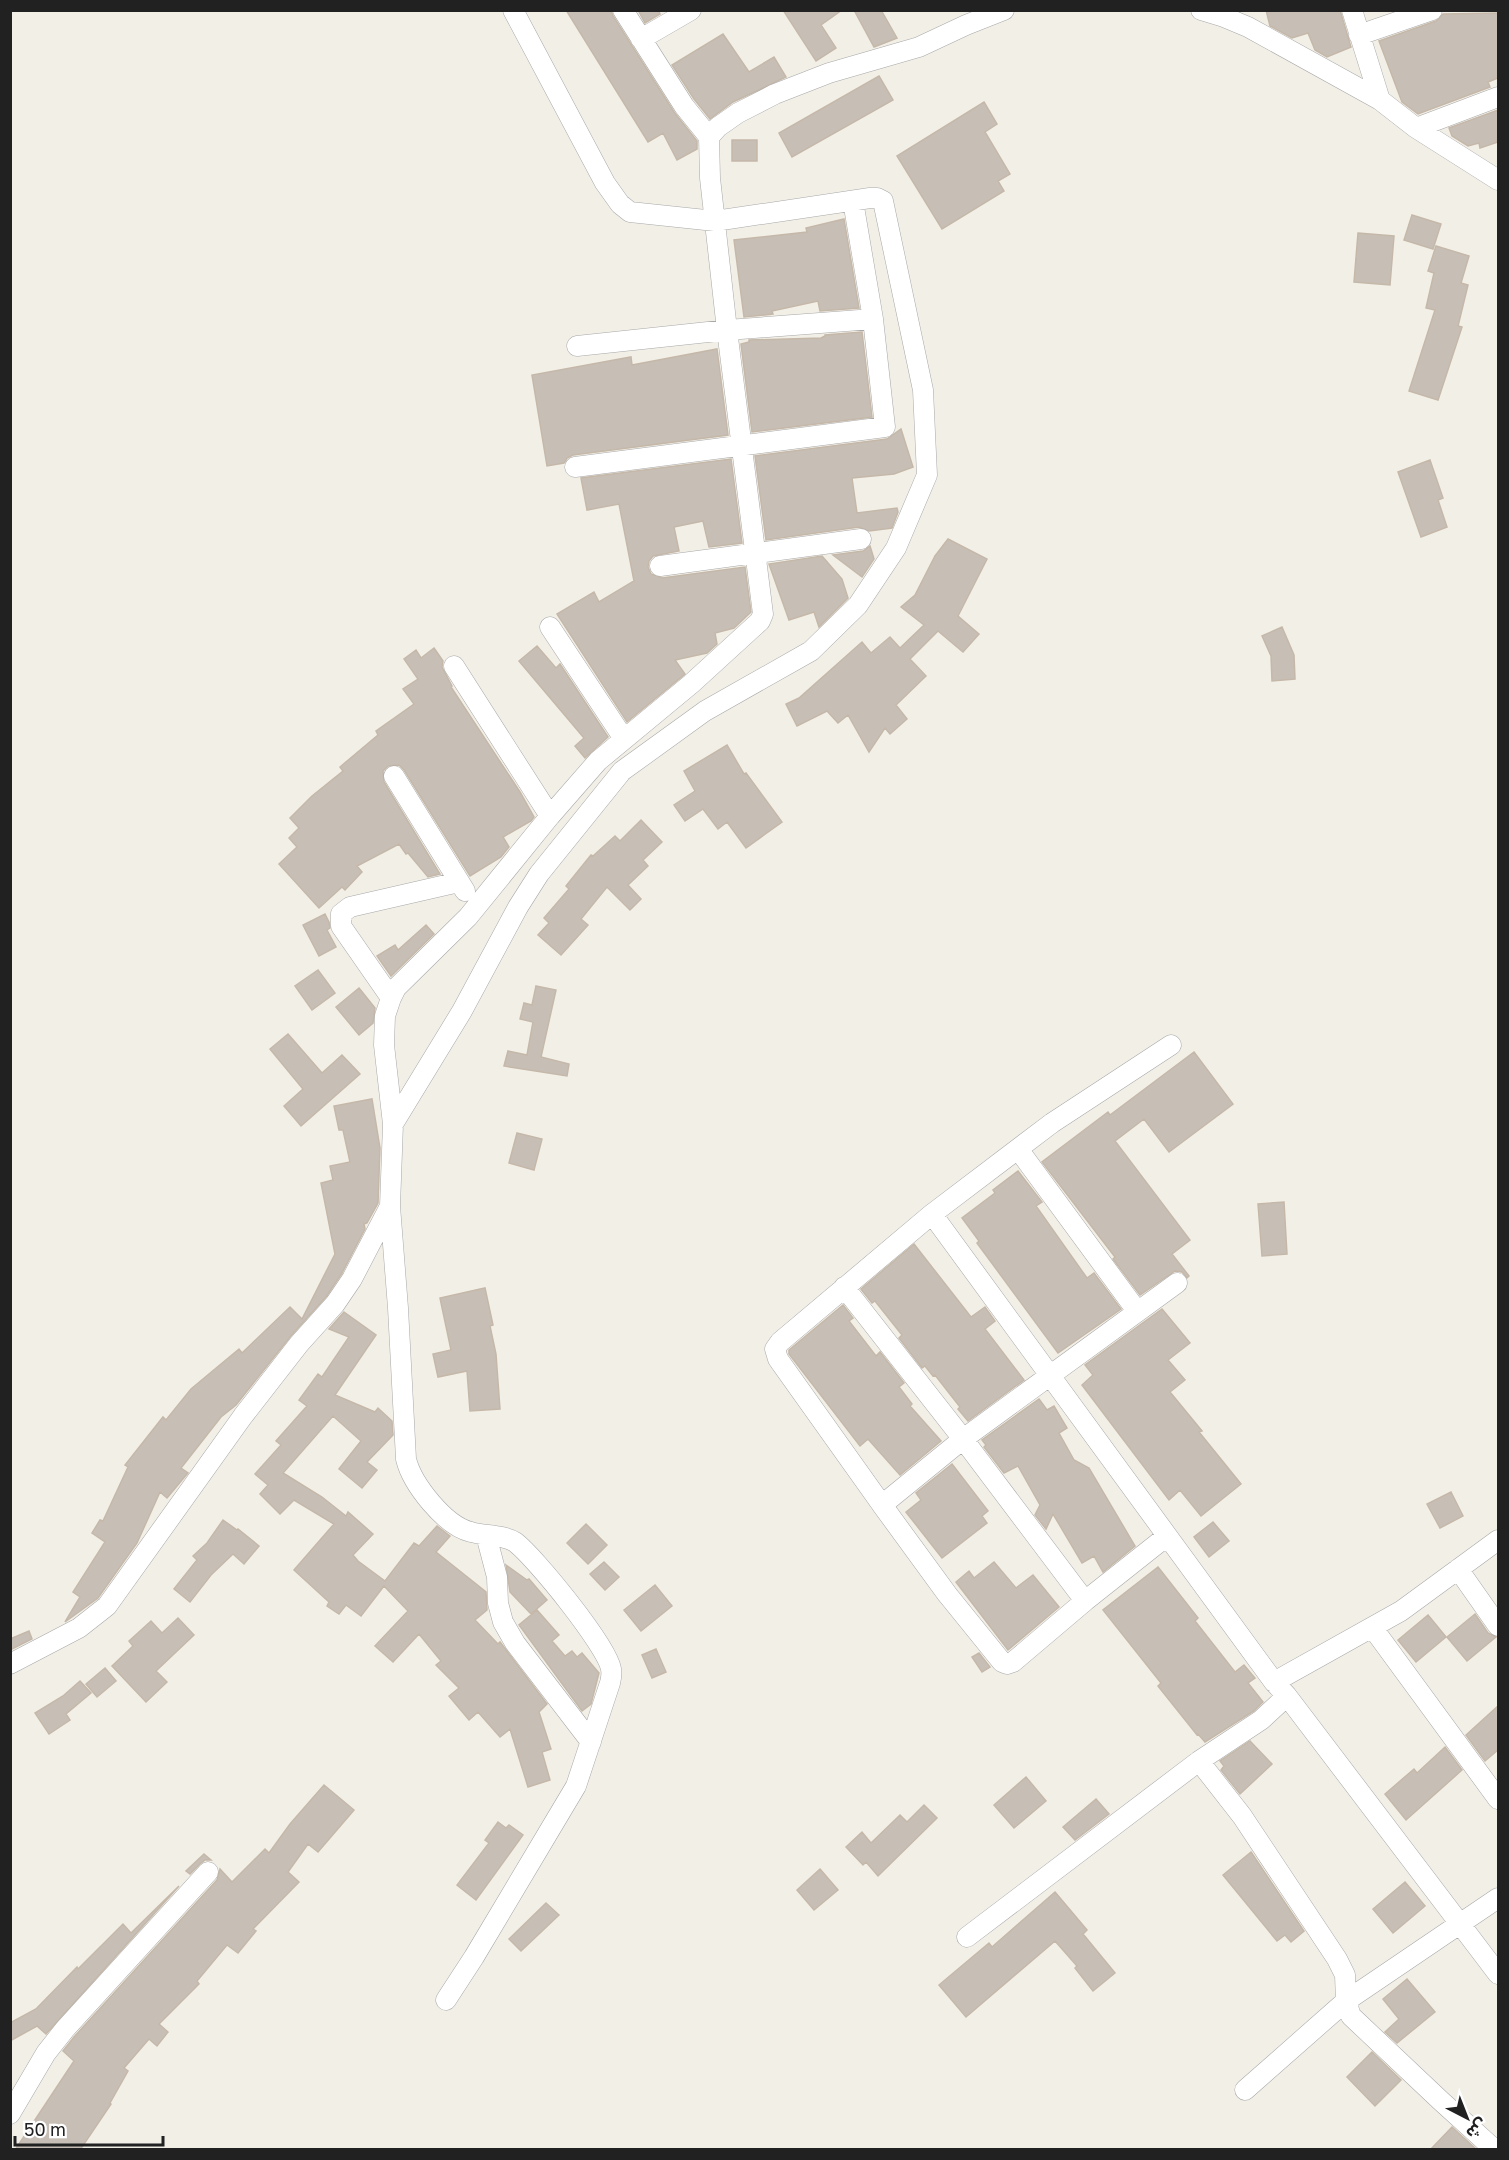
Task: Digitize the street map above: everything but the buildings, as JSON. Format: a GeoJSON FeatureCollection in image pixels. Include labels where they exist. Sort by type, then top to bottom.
{"type":"FeatureCollection","features":[{"type":"Feature","properties":{"kind":"street"},"geometry":{"type":"LineString","coordinates":[[393,1125],[462,1011],[518,907],[539,874],[622,771],[705,711],[811,651],[858,606],[896,548],[927,475],[923,390],[884,201],[878,198],[715,221],[636,213],[625,209],[605,183],[513,10]]}},
{"type":"Feature","properties":{"kind":"street"},"geometry":{"type":"LineString","coordinates":[[446,2000],[576,1786],[610,1683],[611,1670],[578,1614],[534,1561],[510,1540],[469,1532],[447,1518],[415,1480],[409,1468],[405,1438],[390,1206],[393,1125],[384,1045],[385,1016],[391,998],[403,979],[476,908],[550,816],[598,761],[691,684],[760,621],[763,614],[727,330],[710,178],[709,136],[684,106],[623,10]]}},
{"type":"Feature","properties":{"kind":"street"},"geometry":{"type":"LineString","coordinates":[[641,39],[691,10]]}},
{"type":"Feature","properties":{"kind":"street"},"geometry":{"type":"LineString","coordinates":[[709,136],[738,113],[775,94],[829,73],[919,47],[1004,10]]}},
{"type":"Feature","properties":{"kind":"street"},"geometry":{"type":"LineString","coordinates":[[1201,10],[1223,14],[1380,100],[1416,128],[1498,180]]}},
{"type":"Feature","properties":{"kind":"street"},"geometry":{"type":"LineString","coordinates":[[1352,10],[1380,100]]}},
{"type":"Feature","properties":{"kind":"street"},"geometry":{"type":"LineString","coordinates":[[1359,35],[1432,10]]}},
{"type":"Feature","properties":{"kind":"street"},"geometry":{"type":"LineString","coordinates":[[1416,128],[1498,97]]}},
{"type":"Feature","properties":{"kind":"street"},"geometry":{"type":"LineString","coordinates":[[575,467],[885,427],[873,319],[853,201]]}},
{"type":"Feature","properties":{"kind":"street"},"geometry":{"type":"LineString","coordinates":[[577,346],[727,330],[873,319]]}},
{"type":"Feature","properties":{"kind":"street"},"geometry":{"type":"LineString","coordinates":[[660,566],[861,538]]}},
{"type":"Feature","properties":{"kind":"street"},"geometry":{"type":"LineString","coordinates":[[550,627],[624,739]]}},
{"type":"Feature","properties":{"kind":"street"},"geometry":{"type":"LineString","coordinates":[[454,666],[550,816]]}},
{"type":"Feature","properties":{"kind":"street"},"geometry":{"type":"LineString","coordinates":[[394,776],[476,908]]}},
{"type":"Feature","properties":{"kind":"street"},"geometry":{"type":"LineString","coordinates":[[391,998],[341,926],[341,914],[350,907],[459,882]]}},
{"type":"Feature","properties":{"kind":"street"},"geometry":{"type":"LineString","coordinates":[[1167,1536],[1084,1601],[1013,1662],[1007,1664],[1002,1662],[947,1594],[882,1505],[778,1359],[775,1349],[780,1342],[932,1214],[1052,1123],[1171,1044]]}},
{"type":"Feature","properties":{"kind":"street"},"geometry":{"type":"LineString","coordinates":[[1018,1149],[1137,1311]]}},
{"type":"Feature","properties":{"kind":"street"},"geometry":{"type":"LineString","coordinates":[[10,1664],[79,1628],[107,1606],[117,1594],[243,1416],[352,1280],[390,1206]]}},
{"type":"Feature","properties":{"kind":"street"},"geometry":{"type":"LineString","coordinates":[[932,1214],[1167,1536],[1498,1974]]}},
{"type":"Feature","properties":{"kind":"street"},"geometry":{"type":"LineString","coordinates":[[882,1505],[963,1439],[1177,1283]]}},
{"type":"Feature","properties":{"kind":"street"},"geometry":{"type":"LineString","coordinates":[[844,1287],[963,1439],[1084,1601]]}},
{"type":"Feature","properties":{"kind":"street"},"geometry":{"type":"LineString","coordinates":[[486,1535],[497,1576],[498,1603],[503,1623],[515,1643],[591,1742]]}},
{"type":"Feature","properties":{"kind":"street"},"geometry":{"type":"LineString","coordinates":[[968,1937],[1199,1761],[1260,1720],[1281,1689],[1372,1627],[1401,1611],[1498,1540]]}},
{"type":"Feature","properties":{"kind":"street"},"geometry":{"type":"LineString","coordinates":[[1458,1569],[1498,1626]]}},
{"type":"Feature","properties":{"kind":"street"},"geometry":{"type":"LineString","coordinates":[[1372,1627],[1498,1799]]}},
{"type":"Feature","properties":{"kind":"street"},"geometry":{"type":"LineString","coordinates":[[1199,1761],[1242,1816],[1337,1959],[1345,1975],[1346,2001],[1351,2016],[1496,2150]]}},
{"type":"Feature","properties":{"kind":"street"},"geometry":{"type":"LineString","coordinates":[[10,2114],[46,2053],[65,2029],[208,1872]]}},
{"type":"Feature","properties":{"kind":"street"},"geometry":{"type":"LineString","coordinates":[[1245,2090],[1346,2001],[1498,1898]]}}]}
